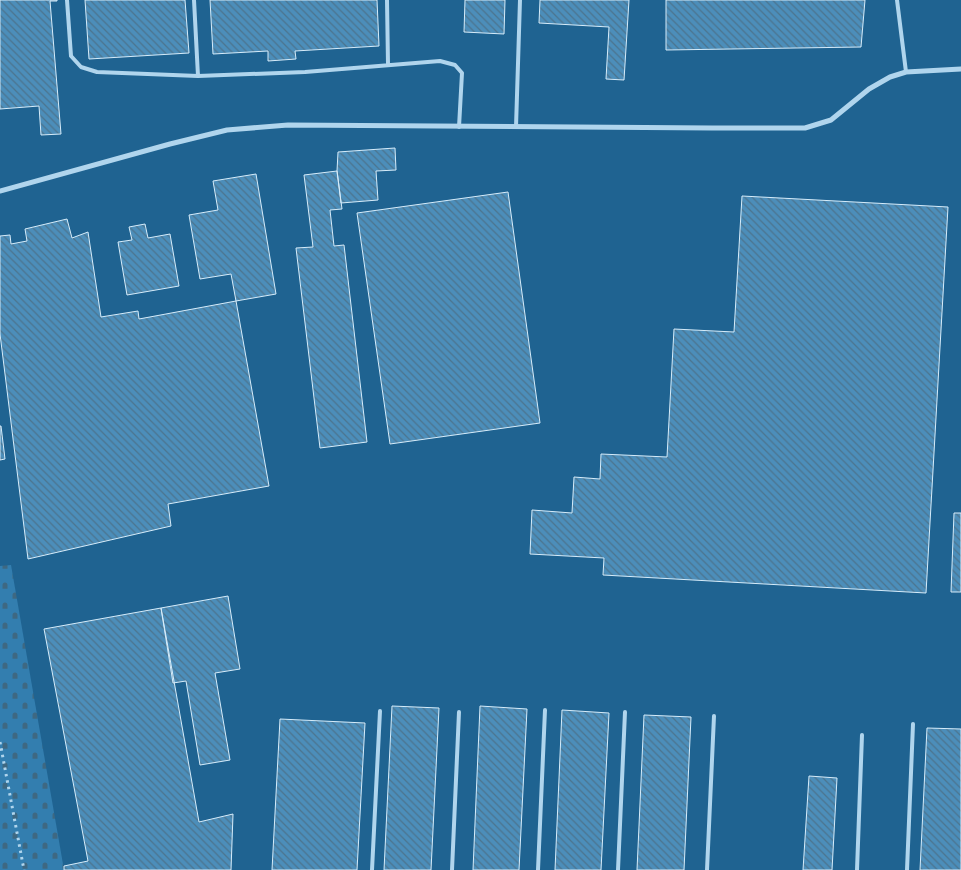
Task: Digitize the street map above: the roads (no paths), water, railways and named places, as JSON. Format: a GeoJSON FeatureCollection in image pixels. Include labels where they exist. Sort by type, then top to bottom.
{"type":"FeatureCollection","features":[{"type":"Feature","properties":{"kind":"street"},"geometry":{"type":"LineString","coordinates":[[0,191],[227,130],[288,125],[805,128],[831,120],[869,89],[890,77],[906,72],[961,69]]}},
{"type":"Feature","properties":{"kind":"lane"},"geometry":{"type":"LineString","coordinates":[[68,0],[71,56],[81,68],[97,72],[198,76],[305,72],[440,61],[455,65],[462,73],[459,127]]}},
{"type":"Feature","properties":{"kind":"lane"},"geometry":{"type":"LineString","coordinates":[[194,0],[198,76]]}},
{"type":"Feature","properties":{"kind":"lane"},"geometry":{"type":"LineString","coordinates":[[387,0],[388,64]]}},
{"type":"Feature","properties":{"kind":"lane"},"geometry":{"type":"LineString","coordinates":[[516,127],[520,0]]}},
{"type":"Feature","properties":{"kind":"lane"},"geometry":{"type":"LineString","coordinates":[[897,0],[906,72]]}},
{"type":"Feature","properties":{"kind":"lane"},"geometry":{"type":"LineString","coordinates":[[538,870],[546,710]]}},
{"type":"Feature","properties":{"kind":"lane"},"geometry":{"type":"LineString","coordinates":[[372,870],[380,711]]}},
{"type":"Feature","properties":{"kind":"lane"},"geometry":{"type":"LineString","coordinates":[[452,870],[459,712]]}},
{"type":"Feature","properties":{"kind":"lane"},"geometry":{"type":"LineString","coordinates":[[618,870],[625,712]]}},
{"type":"Feature","properties":{"kind":"lane"},"geometry":{"type":"LineString","coordinates":[[707,870],[714,716]]}},
{"type":"Feature","properties":{"kind":"lane"},"geometry":{"type":"LineString","coordinates":[[907,870],[913,724]]}},
{"type":"Feature","properties":{"kind":"lane"},"geometry":{"type":"LineString","coordinates":[[857,870],[862,735]]}}]}
